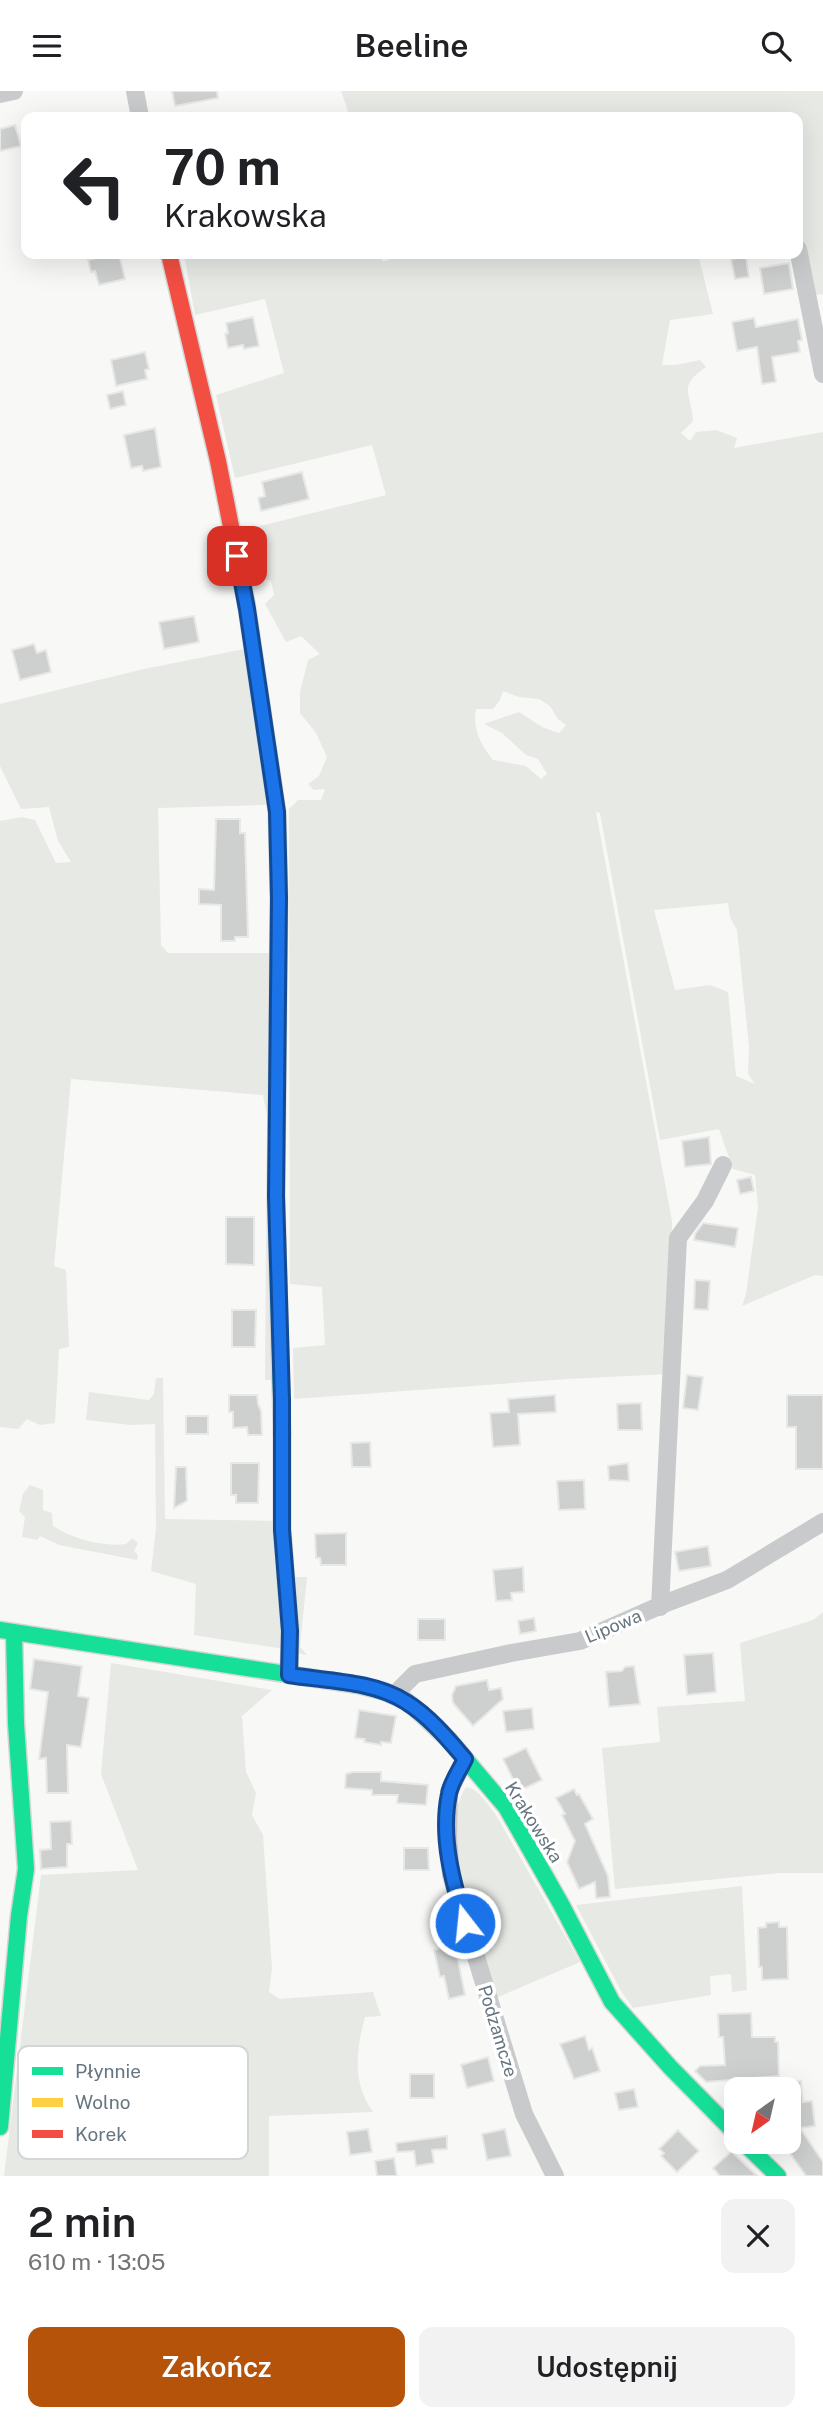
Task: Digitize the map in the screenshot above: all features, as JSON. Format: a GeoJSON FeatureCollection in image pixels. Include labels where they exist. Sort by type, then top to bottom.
{"type":"FeatureCollection","features":[{"type":"Feature","properties":{"kind":"street"},"geometry":{"type":"LineString","coordinates":[[0,94],[14,91]]}},
{"type":"Feature","properties":{"kind":"street"},"geometry":{"type":"LineString","coordinates":[[135,91],[139,112]]}},
{"type":"Feature","properties":{"kind":"street"},"geometry":{"type":"LineString","coordinates":[[170,259],[218,461],[247,609],[277,812],[279,898],[276,1196],[282,1400],[282,1530],[290,1631],[289,1675]]}},
{"type":"Feature","properties":{"kind":"street"},"geometry":{"type":"LineString","coordinates":[[800,259],[823,374]]}},
{"type":"Feature","properties":{"kind":"street"},"geometry":{"type":"LineString","coordinates":[[660,1607],[678,1238],[705,1201],[723,1165]]}},
{"type":"Feature","properties":{"kind":"street","name":"Lipowa"},"geometry":{"type":"LineString","coordinates":[[394,1695],[415,1674],[579,1641],[727,1580],[823,1522]]}},
{"type":"Feature","properties":{"kind":"street"},"geometry":{"type":"LineString","coordinates":[[0,2127],[19,1916],[26,1869],[13,1646],[7,1632]]}},
{"type":"Feature","properties":{"kind":"street","name":"Krakowska"},"geometry":{"type":"LineString","coordinates":[[7,1632],[358,1685],[394,1695],[417,1710],[449,1740],[506,1807],[612,2002],[724,2122]]}},
{"type":"Feature","properties":{"kind":"street","name":"Podzamcze"},"geometry":{"type":"LineString","coordinates":[[465,1759],[449,1792],[451,1875],[524,2114],[555,2176]]}},
{"type":"Feature","properties":{"kind":"street"},"geometry":{"type":"LineString","coordinates":[[755,2154],[778,2176]]}},
{"type":"Feature","properties":{"kind":"shaded area"},"geometry":{"type":"Polygon","coordinates":[[[341,91],[823,91],[823,294],[814,295],[802,259],[803,112],[348,112],[341,91]]]}},
{"type":"Feature","properties":{"kind":"shaded area"},"geometry":{"type":"Polygon","coordinates":[[[185,259],[382,259],[383,262],[390,259],[699,259],[713,314],[670,320],[662,365],[700,360],[706,367],[689,385],[693,421],[681,433],[690,441],[696,432],[716,430],[737,438],[734,448],[823,432],[823,1276],[815,1275],[742,1306],[758,1207],[755,1175],[733,1169],[719,1129],[660,1140],[600,813],[596,812],[672,1221],[668,1374],[294,1399],[293,1348],[325,1345],[322,1287],[290,1284],[289,809],[298,800],[321,800],[325,789],[314,790],[308,784],[319,776],[327,757],[316,733],[300,713],[300,692],[308,660],[320,654],[301,636],[286,642],[265,604],[274,595],[271,581],[257,577],[248,529],[386,495],[372,445],[235,478],[216,395],[284,373],[265,299],[195,315],[185,259]],[[503,691],[493,709],[476,709],[478,736],[493,760],[526,766],[541,779],[547,774],[538,759],[526,755],[502,733],[484,724],[519,712],[542,727],[559,733],[566,725],[558,719],[550,706],[539,699],[519,697],[503,691]],[[728,903],[654,910],[675,990],[710,985],[728,992],[736,1076],[755,1084],[748,1074],[749,1046],[737,930],[730,917],[728,903]]]}},
{"type":"Feature","properties":{"kind":"shaded area"},"geometry":{"type":"Polygon","coordinates":[[[249,648],[266,805],[158,808],[161,945],[168,953],[273,953],[278,1380],[265,1380],[267,1116],[263,1095],[71,1079],[54,1266],[66,1270],[69,1347],[59,1349],[55,1423],[40,1425],[27,1419],[18,1429],[0,1427],[0,821],[22,817],[35,820],[56,863],[71,862],[58,841],[49,807],[21,809],[0,766],[0,704],[144,669],[249,648]]]}},
{"type":"Feature","properties":{"kind":"shaded area"},"geometry":{"type":"Polygon","coordinates":[[[156,1378],[163,1378],[165,1519],[280,1521],[284,1649],[194,1635],[196,1584],[151,1571],[156,1529],[155,1424],[131,1425],[86,1420],[89,1392],[149,1400],[154,1394],[156,1378]]]}},
{"type":"Feature","properties":{"kind":"shaded area"},"geometry":{"type":"Polygon","coordinates":[[[30,1485],[43,1490],[43,1510],[52,1513],[53,1526],[69,1535],[98,1543],[126,1544],[132,1538],[138,1543],[134,1551],[138,1555],[137,1560],[59,1545],[40,1536],[37,1540],[22,1537],[25,1517],[19,1511],[23,1494],[30,1485]]]}},
{"type":"Feature","properties":{"kind":"shaded area"},"geometry":{"type":"Polygon","coordinates":[[[294,1577],[307,1577],[300,1647],[307,1655],[296,1653],[294,1577]]]}},
{"type":"Feature","properties":{"kind":"shaded area"},"geometry":{"type":"Polygon","coordinates":[[[823,1612],[823,1873],[780,1873],[615,1889],[602,1748],[660,1742],[657,1707],[745,1701],[740,1643],[813,1620],[823,1612]]]}},
{"type":"Feature","properties":{"kind":"shaded area"},"geometry":{"type":"Polygon","coordinates":[[[111,1663],[272,1690],[242,1716],[246,1772],[256,1793],[252,1815],[263,1835],[272,1968],[269,1992],[280,1999],[373,1992],[381,2016],[365,2017],[358,2054],[362,2090],[373,2112],[269,2116],[269,2176],[4,2176],[18,2062],[18,2159],[248,2159],[248,2046],[20,2046],[41,1875],[138,1870],[101,1774],[111,1663]]]}},
{"type":"Feature","properties":{"kind":"shaded area"},"geometry":{"type":"Polygon","coordinates":[[[466,1787],[479,1794],[496,1815],[580,1962],[496,1998],[455,1861],[456,1813],[466,1787]]]}},
{"type":"Feature","properties":{"kind":"shaded area"},"geometry":{"type":"Polygon","coordinates":[[[742,1886],[747,1990],[732,1992],[731,1974],[710,1976],[711,1995],[633,2008],[621,1991],[576,1905],[742,1886]]]}},
{"type":"Feature","properties":{"kind":"building"},"geometry":{"type":"Polygon","coordinates":[[[172,91],[217,91],[218,98],[175,106],[172,91]]]}},
{"type":"Feature","properties":{"kind":"building"},"geometry":{"type":"Polygon","coordinates":[[[15,125],[21,146],[0,151],[0,129],[15,125]]]}},
{"type":"Feature","properties":{"kind":"building"},"geometry":{"type":"Polygon","coordinates":[[[120,259],[125,279],[99,285],[88,260],[120,259]]]}},
{"type":"Feature","properties":{"kind":"building"},"geometry":{"type":"Polygon","coordinates":[[[731,259],[746,259],[749,277],[735,279],[731,259]]]}},
{"type":"Feature","properties":{"kind":"building"},"geometry":{"type":"Polygon","coordinates":[[[789,263],[793,289],[764,294],[760,268],[789,263]]]}},
{"type":"Feature","properties":{"kind":"building"},"geometry":{"type":"Polygon","coordinates":[[[253,317],[259,346],[228,348],[226,323],[253,317]]]}},
{"type":"Feature","properties":{"kind":"building"},"geometry":{"type":"Polygon","coordinates":[[[754,318],[756,327],[798,319],[802,340],[798,341],[800,352],[772,357],[776,382],[762,384],[757,347],[737,351],[732,322],[754,318]]]}},
{"type":"Feature","properties":{"kind":"building"},"geometry":{"type":"Polygon","coordinates":[[[145,352],[149,369],[145,370],[147,379],[116,386],[111,360],[145,352]]]}},
{"type":"Feature","properties":{"kind":"building"},"geometry":{"type":"Polygon","coordinates":[[[123,391],[126,405],[110,409],[107,395],[123,391]]]}},
{"type":"Feature","properties":{"kind":"building"},"geometry":{"type":"Polygon","coordinates":[[[155,428],[161,467],[143,471],[142,466],[131,468],[124,435],[155,428]]]}},
{"type":"Feature","properties":{"kind":"building"},"geometry":{"type":"Polygon","coordinates":[[[302,472],[309,499],[261,511],[258,498],[265,496],[262,482],[302,472]]]}},
{"type":"Feature","properties":{"kind":"building"},"geometry":{"type":"Polygon","coordinates":[[[194,616],[199,642],[164,649],[159,622],[194,616]]]}},
{"type":"Feature","properties":{"kind":"building"},"geometry":{"type":"Polygon","coordinates":[[[34,644],[37,653],[46,650],[51,672],[20,680],[12,650],[34,644]]]}},
{"type":"Feature","properties":{"kind":"building"},"geometry":{"type":"Polygon","coordinates":[[[216,819],[240,819],[240,833],[245,833],[248,937],[235,937],[235,941],[221,941],[221,905],[199,904],[199,889],[214,890],[216,819]]]}},
{"type":"Feature","properties":{"kind":"building"},"geometry":{"type":"Polygon","coordinates":[[[709,1137],[711,1164],[685,1167],[682,1141],[709,1137]]]}},
{"type":"Feature","properties":{"kind":"building"},"geometry":{"type":"Polygon","coordinates":[[[751,1177],[754,1191],[740,1194],[737,1180],[751,1177]]]}},
{"type":"Feature","properties":{"kind":"building"},"geometry":{"type":"Polygon","coordinates":[[[226,1217],[254,1217],[254,1265],[226,1264],[226,1217]]]}},
{"type":"Feature","properties":{"kind":"building"},"geometry":{"type":"Polygon","coordinates":[[[703,1223],[738,1228],[735,1247],[694,1240],[703,1223]]]}},
{"type":"Feature","properties":{"kind":"building"},"geometry":{"type":"Polygon","coordinates":[[[695,1280],[710,1281],[708,1310],[694,1309],[695,1280]]]}},
{"type":"Feature","properties":{"kind":"building"},"geometry":{"type":"Polygon","coordinates":[[[232,1310],[256,1310],[255,1347],[232,1347],[232,1310]]]}},
{"type":"Feature","properties":{"kind":"building"},"geometry":{"type":"Polygon","coordinates":[[[687,1375],[703,1377],[698,1410],[683,1408],[687,1375]]]}},
{"type":"Feature","properties":{"kind":"building"},"geometry":{"type":"Polygon","coordinates":[[[229,1395],[257,1395],[262,1435],[248,1435],[247,1427],[233,1428],[229,1395]]]}},
{"type":"Feature","properties":{"kind":"building"},"geometry":{"type":"Polygon","coordinates":[[[555,1395],[556,1412],[518,1414],[520,1445],[493,1447],[490,1413],[509,1412],[508,1399],[555,1395]]]}},
{"type":"Feature","properties":{"kind":"building"},"geometry":{"type":"Polygon","coordinates":[[[787,1395],[823,1395],[823,1469],[796,1469],[796,1427],[787,1427],[787,1395]]]}},
{"type":"Feature","properties":{"kind":"building"},"geometry":{"type":"Polygon","coordinates":[[[641,1403],[642,1430],[618,1430],[617,1404],[641,1403]]]}},
{"type":"Feature","properties":{"kind":"building"},"geometry":{"type":"Polygon","coordinates":[[[186,1416],[208,1416],[208,1434],[186,1434],[186,1416]]]}},
{"type":"Feature","properties":{"kind":"building"},"geometry":{"type":"Polygon","coordinates":[[[370,1442],[371,1467],[352,1467],[351,1443],[370,1442]]]}},
{"type":"Feature","properties":{"kind":"building"},"geometry":{"type":"Polygon","coordinates":[[[231,1463],[259,1463],[258,1503],[236,1503],[236,1495],[231,1495],[231,1463]]]}},
{"type":"Feature","properties":{"kind":"building"},"geometry":{"type":"Polygon","coordinates":[[[628,1463],[629,1481],[609,1480],[608,1466],[628,1463]]]}},
{"type":"Feature","properties":{"kind":"building"},"geometry":{"type":"Polygon","coordinates":[[[176,1467],[186,1467],[187,1501],[174,1508],[176,1467]]]}},
{"type":"Feature","properties":{"kind":"building"},"geometry":{"type":"Polygon","coordinates":[[[584,1480],[585,1509],[559,1510],[557,1481],[584,1480]]]}},
{"type":"Feature","properties":{"kind":"building"},"geometry":{"type":"Polygon","coordinates":[[[346,1533],[346,1565],[321,1565],[320,1558],[316,1558],[315,1534],[346,1533]]]}},
{"type":"Feature","properties":{"kind":"building"},"geometry":{"type":"Polygon","coordinates":[[[708,1546],[711,1566],[679,1571],[675,1552],[708,1546]]]}},
{"type":"Feature","properties":{"kind":"building"},"geometry":{"type":"Polygon","coordinates":[[[523,1567],[524,1592],[511,1593],[512,1600],[496,1601],[493,1570],[523,1567]]]}},
{"type":"Feature","properties":{"kind":"building"},"geometry":{"type":"Polygon","coordinates":[[[534,1618],[536,1631],[520,1634],[518,1621],[534,1618]]]}},
{"type":"Feature","properties":{"kind":"building"},"geometry":{"type":"Polygon","coordinates":[[[418,1619],[445,1619],[445,1640],[418,1640],[418,1619]]]}},
{"type":"Feature","properties":{"kind":"building"},"geometry":{"type":"Polygon","coordinates":[[[713,1653],[716,1692],[687,1695],[684,1655],[713,1653]]]}},
{"type":"Feature","properties":{"kind":"building"},"geometry":{"type":"Polygon","coordinates":[[[34,1659],[82,1666],[78,1696],[89,1698],[81,1747],[67,1745],[68,1793],[47,1793],[46,1758],[39,1759],[48,1692],[30,1689],[34,1659]]]}},
{"type":"Feature","properties":{"kind":"building"},"geometry":{"type":"Polygon","coordinates":[[[634,1666],[640,1704],[609,1707],[606,1672],[622,1671],[625,1667],[634,1666]]]}},
{"type":"Feature","properties":{"kind":"building"},"geometry":{"type":"Polygon","coordinates":[[[487,1680],[489,1690],[501,1688],[503,1699],[473,1726],[453,1703],[452,1695],[456,1686],[487,1680]]]}},
{"type":"Feature","properties":{"kind":"building"},"geometry":{"type":"Polygon","coordinates":[[[532,1708],[534,1729],[506,1732],[503,1711],[532,1708]]]}},
{"type":"Feature","properties":{"kind":"building"},"geometry":{"type":"Polygon","coordinates":[[[359,1710],[396,1716],[391,1743],[381,1742],[381,1745],[355,1738],[359,1710]]]}},
{"type":"Feature","properties":{"kind":"building"},"geometry":{"type":"Polygon","coordinates":[[[526,1748],[542,1780],[519,1791],[503,1759],[526,1748]]]}},
{"type":"Feature","properties":{"kind":"building"},"geometry":{"type":"Polygon","coordinates":[[[381,1772],[381,1781],[428,1785],[426,1805],[397,1803],[398,1795],[372,1795],[372,1790],[345,1788],[346,1774],[381,1772]]]}},
{"type":"Feature","properties":{"kind":"building"},"geometry":{"type":"Polygon","coordinates":[[[574,1789],[593,1819],[585,1824],[608,1876],[610,1897],[596,1898],[595,1882],[579,1889],[567,1862],[575,1841],[556,1798],[574,1789]]]}},
{"type":"Feature","properties":{"kind":"building"},"geometry":{"type":"Polygon","coordinates":[[[71,1821],[72,1844],[67,1844],[67,1867],[41,1869],[40,1850],[51,1849],[50,1822],[71,1821]]]}},
{"type":"Feature","properties":{"kind":"building"},"geometry":{"type":"Polygon","coordinates":[[[404,1848],[428,1848],[429,1870],[404,1870],[404,1848]]]}},
{"type":"Feature","properties":{"kind":"building"},"geometry":{"type":"Polygon","coordinates":[[[779,1922],[779,1927],[787,1927],[788,1979],[762,1980],[758,1928],[766,1927],[766,1923],[779,1922]]]}},
{"type":"Feature","properties":{"kind":"building"},"geometry":{"type":"Polygon","coordinates":[[[455,1945],[465,1995],[449,1999],[444,1976],[440,1977],[434,1950],[455,1945]]]}},
{"type":"Feature","properties":{"kind":"building"},"geometry":{"type":"Polygon","coordinates":[[[751,2013],[752,2037],[775,2037],[775,2042],[778,2042],[779,2076],[724,2077],[724,2081],[706,2082],[695,2071],[700,2066],[725,2065],[723,2037],[719,2037],[718,2014],[751,2013]]]}},
{"type":"Feature","properties":{"kind":"building"},"geometry":{"type":"Polygon","coordinates":[[[585,2036],[600,2071],[574,2079],[560,2044],[585,2036]]]}},
{"type":"Feature","properties":{"kind":"building"},"geometry":{"type":"Polygon","coordinates":[[[488,2057],[494,2081],[467,2088],[461,2065],[488,2057]]]}},
{"type":"Feature","properties":{"kind":"building"},"geometry":{"type":"Polygon","coordinates":[[[410,2074],[434,2074],[434,2098],[410,2098],[410,2074]]]}},
{"type":"Feature","properties":{"kind":"building"},"geometry":{"type":"Polygon","coordinates":[[[634,2089],[638,2107],[619,2110],[615,2093],[634,2089]]]}},
{"type":"Feature","properties":{"kind":"building"},"geometry":{"type":"Polygon","coordinates":[[[802,2092],[803,2102],[812,2101],[815,2126],[802,2128],[802,2092]]]}},
{"type":"Feature","properties":{"kind":"building"},"geometry":{"type":"Polygon","coordinates":[[[368,2129],[372,2152],[350,2155],[347,2132],[368,2129]]]}},
{"type":"Feature","properties":{"kind":"building"},"geometry":{"type":"Polygon","coordinates":[[[505,2129],[511,2156],[487,2160],[482,2134],[505,2129]]]}},
{"type":"Feature","properties":{"kind":"building"},"geometry":{"type":"Polygon","coordinates":[[[678,2130],[699,2151],[677,2172],[661,2156],[664,2153],[659,2149],[678,2130]]]}},
{"type":"Feature","properties":{"kind":"building"},"geometry":{"type":"Polygon","coordinates":[[[802,2131],[823,2162],[823,2176],[806,2176],[790,2154],[802,2154],[802,2131]]]}},
{"type":"Feature","properties":{"kind":"building"},"geometry":{"type":"Polygon","coordinates":[[[447,2136],[447,2149],[432,2150],[434,2163],[416,2166],[414,2151],[397,2152],[396,2143],[447,2136]]]}},
{"type":"Feature","properties":{"kind":"building"},"geometry":{"type":"Polygon","coordinates":[[[729,2154],[734,2154],[757,2176],[720,2176],[713,2168],[729,2154]]]}},
{"type":"Feature","properties":{"kind":"building"},"geometry":{"type":"Polygon","coordinates":[[[394,2158],[397,2176],[377,2176],[375,2161],[394,2158]]]}},
{"type":"Feature","properties":{"kind":"traffic: fast"},"geometry":{"type":"LineString","coordinates":[[246,602],[277,812],[279,898],[276,1196],[282,1433]]}},
{"type":"Feature","properties":{"kind":"traffic: fast"},"geometry":{"type":"LineString","coordinates":[[0,1630],[358,1685],[383,1691],[406,1701],[449,1740],[506,1807],[612,2002],[724,2122]]}},
{"type":"Feature","properties":{"kind":"traffic: fast"},"geometry":{"type":"LineString","coordinates":[[0,2127],[19,1916],[26,1869],[16,1724],[14,1633]]}},
{"type":"Feature","properties":{"kind":"traffic: fast"},"geometry":{"type":"LineString","coordinates":[[755,2154],[778,2176]]}},
{"type":"Feature","properties":{"kind":"traffic: slow"},"geometry":{"type":"LineString","coordinates":[[282,1433],[282,1530],[290,1631],[289,1675]]}},
{"type":"Feature","properties":{"kind":"traffic: jam"},"geometry":{"type":"LineString","coordinates":[[170,259],[218,461],[246,602]]}},
{"type":"Feature","properties":{"kind":"route"},"geometry":{"type":"LineString","coordinates":[[237,556],[277,812],[279,898],[276,1196],[282,1400],[282,1530],[290,1631],[289,1675],[358,1685],[383,1691],[406,1701],[449,1740],[465,1759],[449,1792],[447,1813],[451,1875],[465,1923]]}}]}
